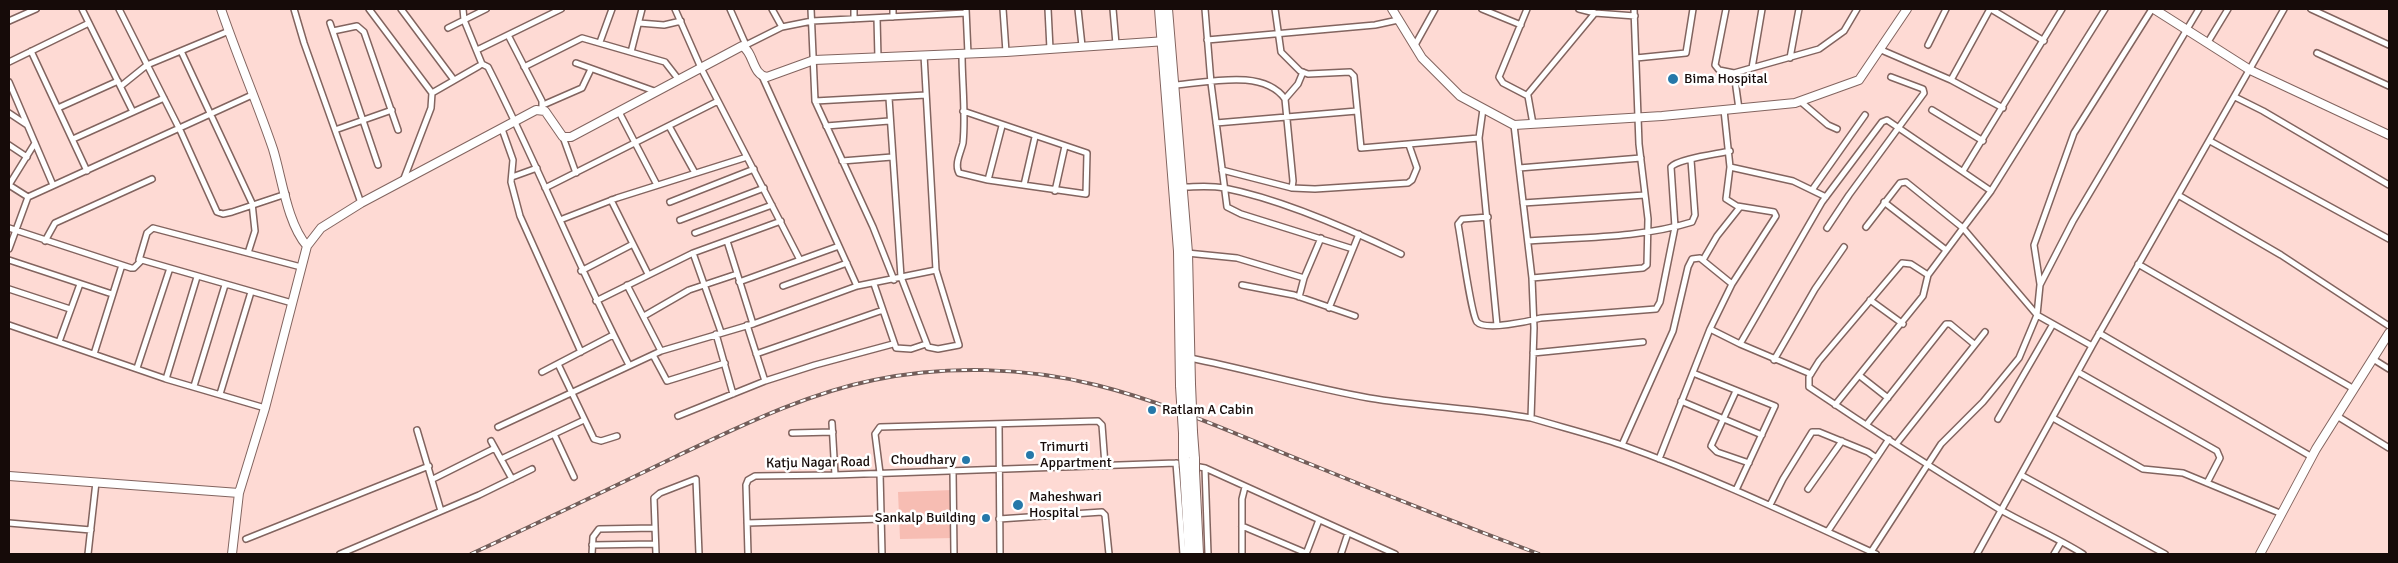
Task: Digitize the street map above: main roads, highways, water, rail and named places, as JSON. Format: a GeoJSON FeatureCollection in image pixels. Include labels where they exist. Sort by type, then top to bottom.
{"type":"FeatureCollection","features":[{"type":"Feature","properties":{"kind":"highway"},"geometry":{"type":"LineString","coordinates":[[1160,9],[1175,86],[1187,253],[1190,358],[1186,385]]}},
{"type":"Feature","properties":{"kind":"highway"},"geometry":{"type":"LineString","coordinates":[[1167,9],[1167,41],[1186,385],[1190,554]]}},
{"type":"Feature","properties":{"kind":"highway"},"geometry":{"type":"LineString","coordinates":[[1187,464],[1198,554]]}},
{"type":"Feature","properties":{"kind":"railway"},"geometry":{"type":"LineString","coordinates":[[471,554],[725,433],[798,402],[874,380],[901,375],[957,370],[985,370],[1041,375],[1069,379],[1123,392],[1204,421],[1539,554]]}},
{"type":"Feature","properties":{"kind":"place","name":"Bima Hospital"},"geometry":{"type":"Point","coordinates":[1673,79]}},
{"type":"Feature","properties":{"kind":"place","name":"Ratlam A Cabin"},"geometry":{"type":"Point","coordinates":[1152,410]}},
{"type":"Feature","properties":{"kind":"place","name":"Trimurti Appartment"},"geometry":{"type":"Point","coordinates":[1030,455]}},
{"type":"Feature","properties":{"kind":"place","name":"Choudhary"},"geometry":{"type":"Point","coordinates":[966,460]}},
{"type":"Feature","properties":{"kind":"place","name":"Maheshwari Hospital"},"geometry":{"type":"Point","coordinates":[1018,505]}},
{"type":"Feature","properties":{"kind":"place","name":"Sankalp Building"},"geometry":{"type":"Point","coordinates":[986,518]}}]}
